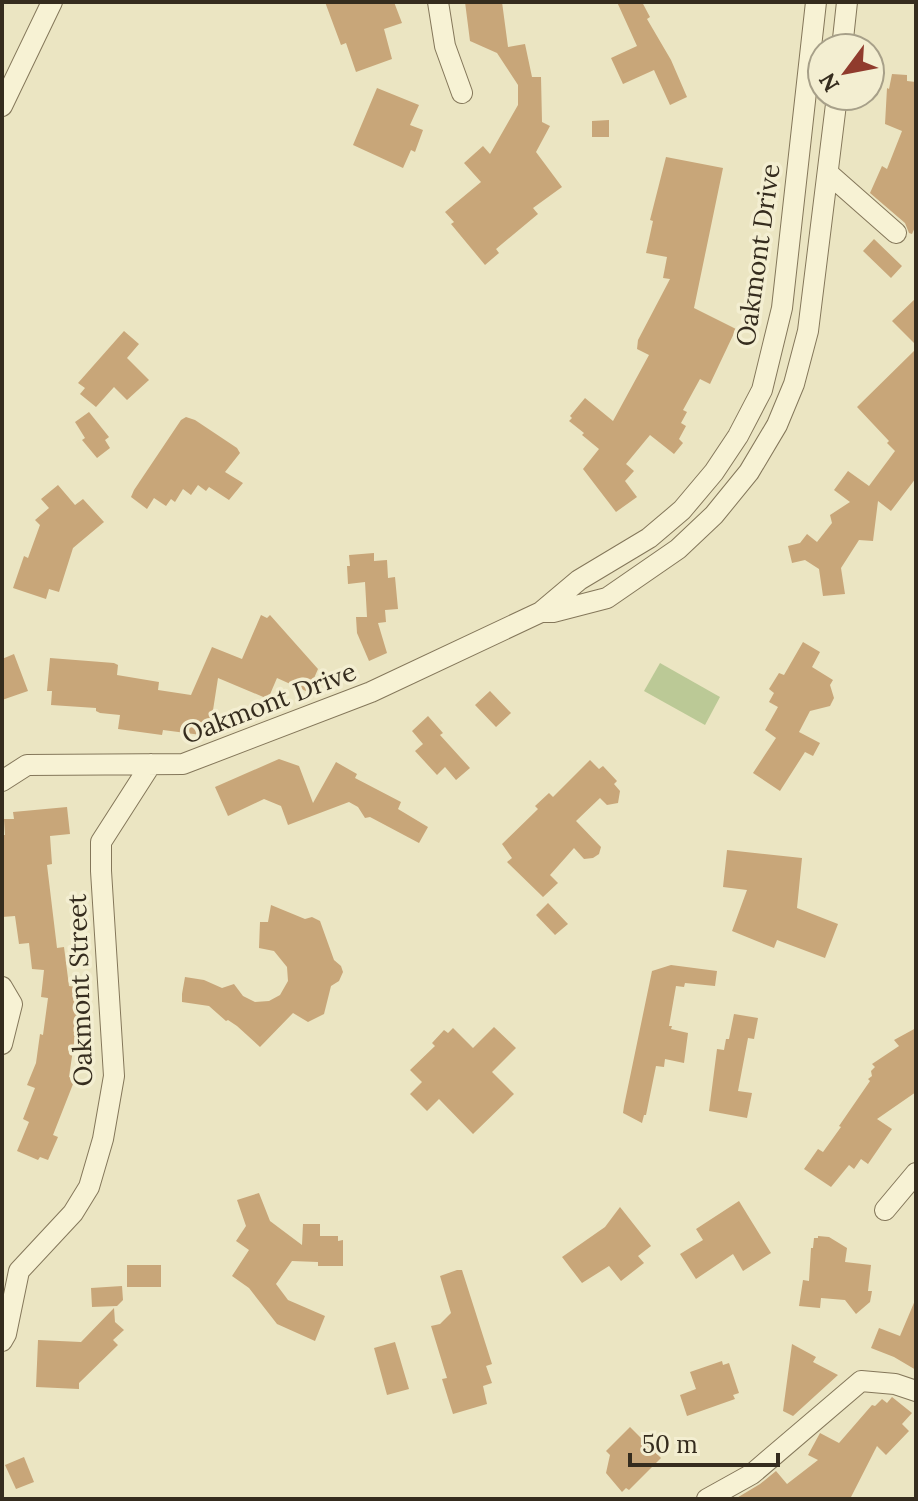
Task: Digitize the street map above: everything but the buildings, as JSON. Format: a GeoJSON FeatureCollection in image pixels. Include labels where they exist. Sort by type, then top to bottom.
{"type":"FeatureCollection","features":[{"type":"Feature","properties":{"kind":"street"},"geometry":{"type":"LineString","coordinates":[[2,106],[52,2]]}},
{"type":"Feature","properties":{"kind":"street"},"geometry":{"type":"LineString","coordinates":[[438,2],[445,46],[462,93]]}},
{"type":"Feature","properties":{"kind":"street","name":"Oakmont Drive"},"geometry":{"type":"LineString","coordinates":[[2,781],[27,765],[183,764],[371,692],[541,612],[579,580],[649,538],[682,510],[722,460],[762,390],[783,301],[816,2]]}},
{"type":"Feature","properties":{"kind":"street"},"geometry":{"type":"LineString","coordinates":[[844,32],[847,2]]}},
{"type":"Feature","properties":{"kind":"street","name":"Oakmont Drive"},"geometry":{"type":"LineString","coordinates":[[541,612],[553,612],[607,598],[678,549],[714,515],[749,472],[777,425],[794,384],[808,331],[835,112]]}},
{"type":"Feature","properties":{"kind":"street"},"geometry":{"type":"LineString","coordinates":[[829,174],[896,233]]}},
{"type":"Feature","properties":{"kind":"street","name":"Oakmont Street"},"geometry":{"type":"LineString","coordinates":[[2,1341],[19,1271],[73,1213],[89,1187],[103,1139],[114,1076],[101,842],[151,764]]}},
{"type":"Feature","properties":{"kind":"street"},"geometry":{"type":"LineString","coordinates":[[2,987],[12,1004],[2,1044]]}},
{"type":"Feature","properties":{"kind":"street"},"geometry":{"type":"LineString","coordinates":[[885,1210],[916,1173]]}},
{"type":"Feature","properties":{"kind":"street"},"geometry":{"type":"LineString","coordinates":[[707,1499],[752,1474],[861,1381],[895,1384],[916,1391]]}},
{"type":"Feature","properties":{"kind":"green space"},"geometry":{"type":"Polygon","coordinates":[[[660,663],[720,697],[705,725],[644,691],[660,663]]]}}]}
